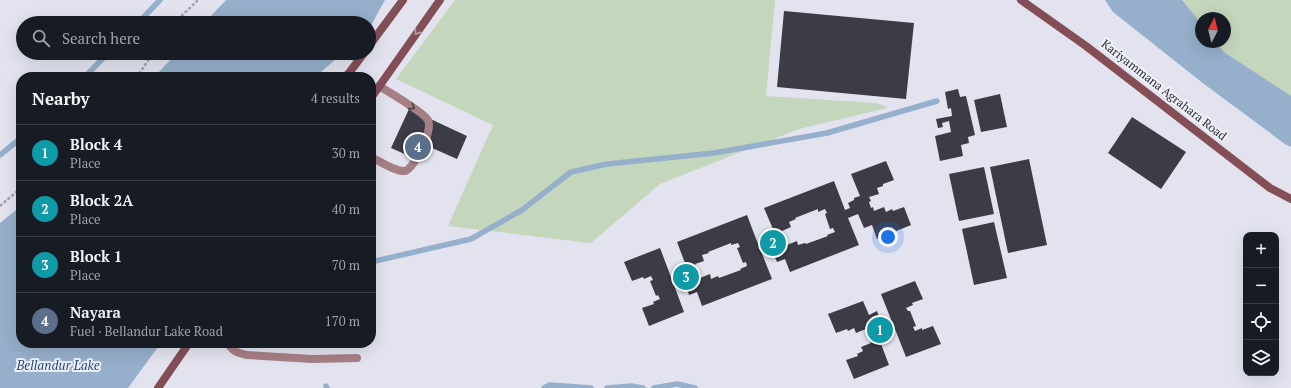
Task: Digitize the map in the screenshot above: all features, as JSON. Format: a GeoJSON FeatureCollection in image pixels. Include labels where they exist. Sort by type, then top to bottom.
{"type":"FeatureCollection","features":[{"type":"Feature","properties":{"kind":"street"},"geometry":{"type":"LineString","coordinates":[[376,37],[403,0]]}},
{"type":"Feature","properties":{"kind":"street"},"geometry":{"type":"LineString","coordinates":[[376,90],[440,0]]}},
{"type":"Feature","properties":{"kind":"street","name":"Kariyammana Agrahara Road"},"geometry":{"type":"LineString","coordinates":[[1021,0],[1086,46],[1270,188],[1291,199]]}},
{"type":"Feature","properties":{"kind":"street"},"geometry":{"type":"LineString","coordinates":[[350,72],[359,60]]}},
{"type":"Feature","properties":{"kind":"street"},"geometry":{"type":"LineString","coordinates":[[158,388],[186,348]]}},
{"type":"Feature","properties":{"kind":"lane"},"geometry":{"type":"LineString","coordinates":[[376,159],[398,170],[406,171],[411,167],[416,159],[428,133],[429,124],[427,118],[379,86]]}},
{"type":"Feature","properties":{"kind":"lane"},"geometry":{"type":"LineString","coordinates":[[230,348],[238,353],[247,355],[312,359],[357,358]]}},
{"type":"Feature","properties":{"kind":"path"},"geometry":{"type":"LineString","coordinates":[[181,16],[198,0]]}},
{"type":"Feature","properties":{"kind":"path"},"geometry":{"type":"LineString","coordinates":[[140,72],[148,60]]}},
{"type":"Feature","properties":{"kind":"path"},"geometry":{"type":"LineString","coordinates":[[0,206],[16,192]]}},
{"type":"Feature","properties":{"kind":"green space"},"geometry":{"type":"Polygon","coordinates":[[[455,0],[775,0],[766,96],[876,103],[887,108],[799,129],[660,184],[591,243],[448,226],[493,125],[396,79],[455,0]]]}},
{"type":"Feature","properties":{"kind":"green space"},"geometry":{"type":"Polygon","coordinates":[[[1182,0],[1291,0],[1291,96],[1224,52],[1221,48],[1231,48],[1231,12],[1195,12],[1195,16],[1182,0]]]}},
{"type":"Feature","properties":{"kind":"water"},"geometry":{"type":"Polygon","coordinates":[[[226,0],[385,0],[376,16],[211,16],[226,0]]]}},
{"type":"Feature","properties":{"kind":"water"},"geometry":{"type":"Polygon","coordinates":[[[1105,0],[1182,0],[1195,16],[1195,48],[1221,48],[1224,52],[1291,96],[1291,147],[1204,84],[1113,12],[1105,0]]]}},
{"type":"Feature","properties":{"kind":"water"},"geometry":{"type":"Polygon","coordinates":[[[170,60],[335,60],[321,72],[159,72],[170,60]]]}},
{"type":"Feature","properties":{"kind":"water","name":"Bellandur Lake"},"geometry":{"type":"Polygon","coordinates":[[[16,210],[16,348],[157,348],[128,388],[0,388],[0,223],[16,210]]]}},
{"type":"Feature","properties":{"kind":"building"},"geometry":{"type":"Polygon","coordinates":[[[784,11],[914,23],[906,99],[777,87],[784,11]]]}},
{"type":"Feature","properties":{"kind":"building"},"geometry":{"type":"Polygon","coordinates":[[[958,89],[960,97],[966,96],[975,135],[968,137],[969,143],[961,145],[963,156],[940,161],[935,136],[951,132],[949,121],[942,123],[943,127],[938,128],[936,119],[952,116],[951,108],[948,109],[945,92],[958,89]]]}},
{"type":"Feature","properties":{"kind":"building"},"geometry":{"type":"Polygon","coordinates":[[[1000,94],[1007,127],[981,132],[974,100],[1000,94]]]}},
{"type":"Feature","properties":{"kind":"building"},"geometry":{"type":"Polygon","coordinates":[[[409,109],[467,136],[457,159],[414,140],[407,155],[391,148],[409,109]]]}},
{"type":"Feature","properties":{"kind":"building"},"geometry":{"type":"Polygon","coordinates":[[[1132,117],[1186,152],[1161,189],[1108,153],[1132,117]]]}},
{"type":"Feature","properties":{"kind":"building"},"geometry":{"type":"Polygon","coordinates":[[[1029,159],[1047,245],[1008,253],[990,167],[1029,159]]]}},
{"type":"Feature","properties":{"kind":"building"},"geometry":{"type":"Polygon","coordinates":[[[886,161],[894,180],[877,188],[879,194],[869,197],[871,201],[869,202],[871,208],[873,207],[874,211],[884,207],[886,212],[892,209],[893,211],[904,207],[911,225],[877,239],[872,225],[864,228],[858,214],[848,218],[859,245],[790,272],[785,259],[777,262],[771,248],[761,251],[772,279],[702,306],[697,292],[689,295],[684,281],[674,285],[684,312],[649,326],[642,308],[654,304],[653,302],[660,299],[658,295],[656,296],[650,281],[653,280],[651,276],[632,281],[624,262],[660,248],[671,277],[676,276],[673,270],[680,267],[679,265],[685,263],[677,242],[747,215],[758,244],[763,242],[761,236],[767,234],[766,232],[773,229],[764,208],[834,181],[845,210],[850,208],[848,203],[854,200],[854,198],[860,196],[851,174],[886,161]],[[818,209],[789,222],[791,227],[782,231],[782,236],[787,245],[797,241],[798,245],[806,244],[835,232],[833,228],[830,229],[825,214],[827,213],[825,209],[818,212],[818,209]],[[731,243],[702,255],[704,261],[695,264],[696,268],[694,269],[700,278],[710,274],[711,279],[718,276],[719,278],[741,270],[740,269],[747,266],[746,262],[743,263],[737,248],[740,247],[738,243],[731,245],[731,243]]]}},
{"type":"Feature","properties":{"kind":"building"},"geometry":{"type":"Polygon","coordinates":[[[984,167],[994,214],[959,221],[949,174],[984,167]]]}},
{"type":"Feature","properties":{"kind":"building"},"geometry":{"type":"Polygon","coordinates":[[[994,222],[1007,278],[974,285],[962,229],[994,222]]]}},
{"type":"Feature","properties":{"kind":"building"},"geometry":{"type":"Polygon","coordinates":[[[915,281],[923,299],[912,303],[913,305],[906,308],[910,311],[916,326],[913,327],[915,331],[933,326],[941,344],[906,357],[895,329],[890,331],[892,338],[881,344],[889,365],[854,379],[846,360],[858,356],[857,354],[863,351],[861,347],[871,343],[870,339],[872,338],[866,329],[856,333],[854,328],[848,331],[847,329],[836,333],[828,314],[863,301],[869,315],[877,311],[882,326],[892,322],[881,294],[915,281]]]}},
{"type":"Feature","properties":{"kind":"waterway"},"geometry":{"type":"LineString","coordinates":[[145,16],[160,0]]}},
{"type":"Feature","properties":{"kind":"waterway"},"geometry":{"type":"LineString","coordinates":[[90,72],[101,60]]}},
{"type":"Feature","properties":{"kind":"waterway"},"geometry":{"type":"LineString","coordinates":[[376,261],[471,239],[522,210],[571,172],[607,164],[714,153],[827,133],[937,101]]}},
{"type":"Feature","properties":{"kind":"waterway"},"geometry":{"type":"LineString","coordinates":[[0,155],[16,142]]}},
{"type":"Feature","properties":{"kind":"waterway"},"geometry":{"type":"LineString","coordinates":[[654,388],[677,384],[695,388]]}},
{"type":"Feature","properties":{"kind":"waterway"},"geometry":{"type":"LineString","coordinates":[[544,388],[550,385],[591,388]]}},
{"type":"Feature","properties":{"kind":"waterway"},"geometry":{"type":"LineString","coordinates":[[607,388],[631,386],[643,388]]}},
{"type":"Feature","properties":{"kind":"place","name":"Nayara"},"geometry":{"type":"Point","coordinates":[418,147]}},
{"type":"Feature","properties":{"kind":"place","name":"Block 2A"},"geometry":{"type":"Point","coordinates":[773,243]}},
{"type":"Feature","properties":{"kind":"place","name":"Block 1"},"geometry":{"type":"Point","coordinates":[686,277]}},
{"type":"Feature","properties":{"kind":"place","name":"Block 4"},"geometry":{"type":"Point","coordinates":[880,330]}}]}
